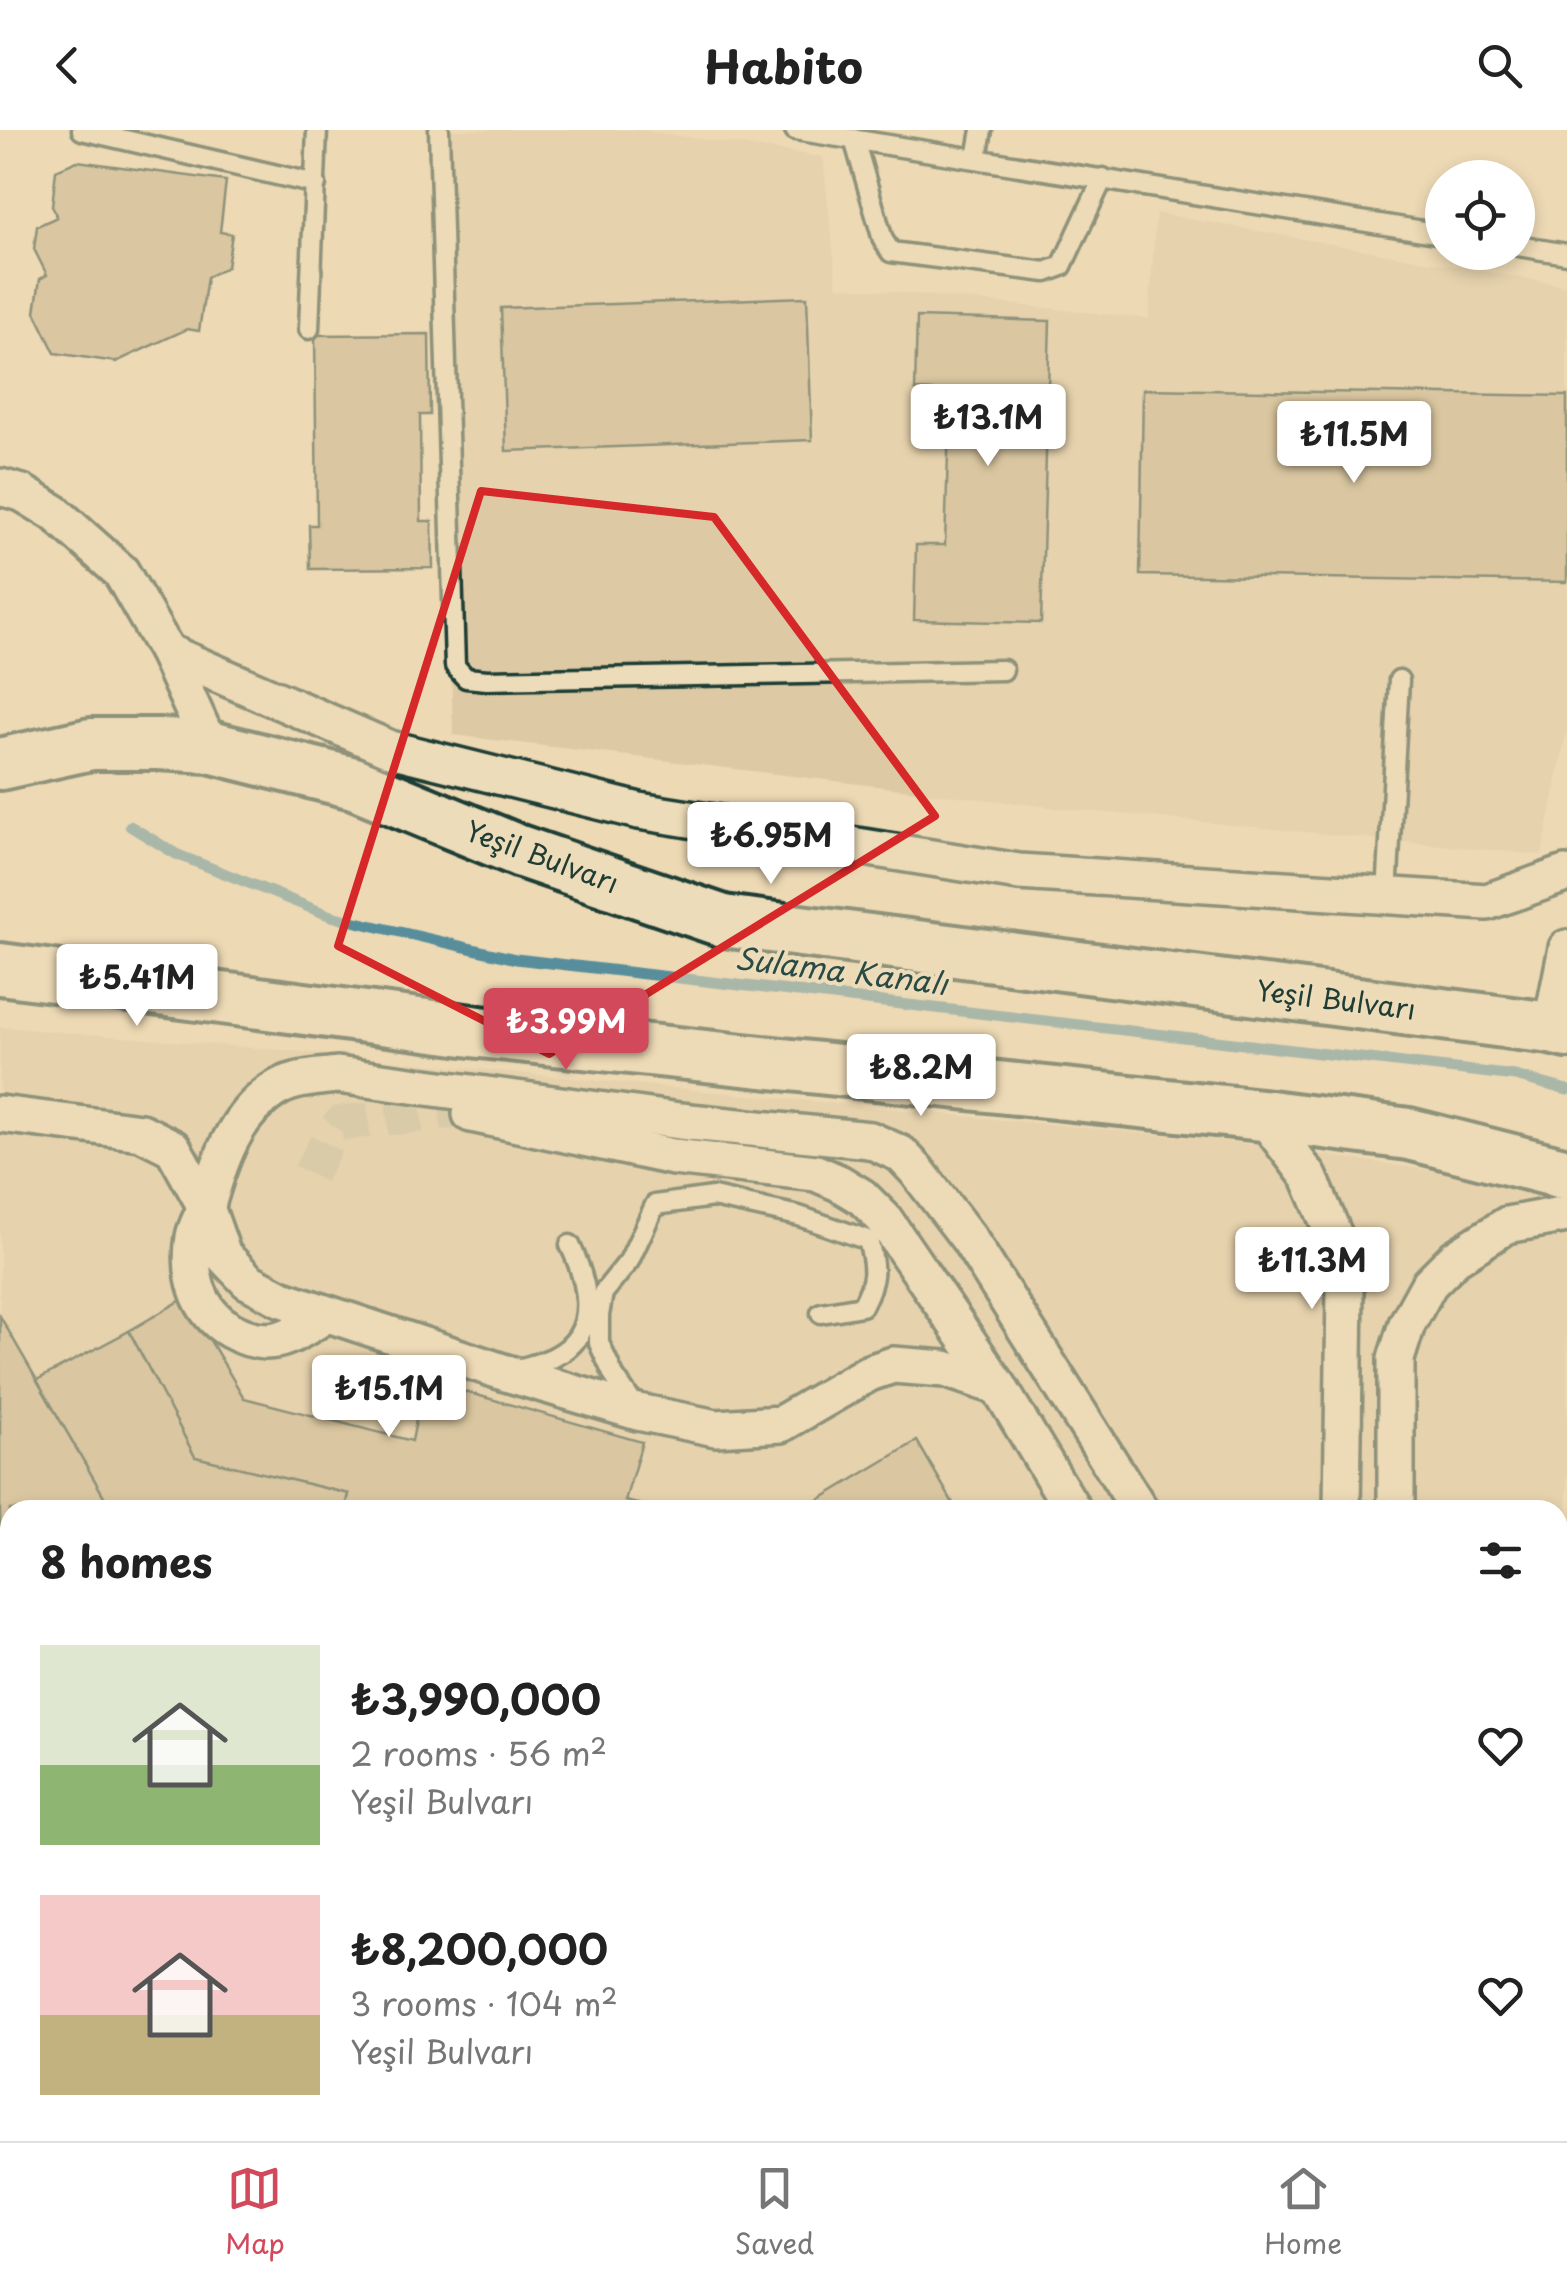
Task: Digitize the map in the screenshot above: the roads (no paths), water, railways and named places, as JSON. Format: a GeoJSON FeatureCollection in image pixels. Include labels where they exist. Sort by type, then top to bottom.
{"type":"FeatureCollection","features":[{"type":"Feature","properties":{"kind":"main road","name":"Yeşil Bulvarı"},"geometry":{"type":"LineString","coordinates":[[0,764],[92,744],[210,747],[354,783],[518,851],[723,922],[1559,1030]]}},
{"type":"Feature","properties":{"kind":"main road"},"geometry":{"type":"LineString","coordinates":[[0,969],[480,1032],[1409,1134],[1567,1174]]}},
{"type":"Feature","properties":{"kind":"street"},"geometry":{"type":"LineString","coordinates":[[0,487],[22,493],[54,513],[121,572],[167,652],[210,747]]}},
{"type":"Feature","properties":{"kind":"street"},"geometry":{"type":"LineString","coordinates":[[167,652],[390,749],[639,811],[1019,872],[1487,902],[1566,873]]}},
{"type":"Feature","properties":{"kind":"street"},"geometry":{"type":"LineString","coordinates":[[1559,1030],[1567,948]]}},
{"type":"Feature","properties":{"kind":"street"},"geometry":{"type":"LineString","coordinates":[[327,1314],[288,1338],[263,1342],[245,1338],[215,1322],[199,1298],[192,1266],[195,1234],[237,1128],[273,1090],[295,1080],[337,1075],[680,1120],[870,1140],[901,1154],[970,1239],[1134,1500]]}},
{"type":"Feature","properties":{"kind":"street"},"geometry":{"type":"LineString","coordinates":[[455,1110],[674,1157],[816,1173],[839,1182],[862,1197],[884,1219],[999,1387],[1066,1500]]}},
{"type":"Feature","properties":{"kind":"street"},"geometry":{"type":"LineString","coordinates":[[0,1114],[141,1132],[173,1148],[206,1208],[223,1255],[248,1281],[280,1298],[638,1412],[716,1428],[782,1424],[869,1373],[893,1364],[945,1369],[999,1387]]}},
{"type":"Feature","properties":{"kind":"street"},"geometry":{"type":"LineString","coordinates":[[1262,1115],[1310,1177],[1339,1247],[1345,1289],[1341,1500]]}},
{"type":"Feature","properties":{"kind":"street"},"geometry":{"type":"LineString","coordinates":[[1396,1500],[1396,1359],[1406,1324],[1429,1284],[1455,1258],[1508,1225],[1567,1214]]}},
{"type":"Feature","properties":{"kind":"lane"},"geometry":{"type":"LineString","coordinates":[[82,130],[316,184]]}},
{"type":"Feature","properties":{"kind":"lane"},"geometry":{"type":"LineString","coordinates":[[309,329],[317,130]]}},
{"type":"Feature","properties":{"kind":"lane"},"geometry":{"type":"LineString","coordinates":[[439,130],[455,666],[466,678],[1002,670]]}},
{"type":"Feature","properties":{"kind":"lane"},"geometry":{"type":"LineString","coordinates":[[794,130],[1425,231]]}},
{"type":"Feature","properties":{"kind":"lane"},"geometry":{"type":"LineString","coordinates":[[977,158],[982,130]]}},
{"type":"Feature","properties":{"kind":"lane"},"geometry":{"type":"LineString","coordinates":[[854,140],[883,240],[891,252],[1046,272],[1062,266],[1102,178]]}},
{"type":"Feature","properties":{"kind":"lane"},"geometry":{"type":"LineString","coordinates":[[1535,249],[1567,254]]}},
{"type":"Feature","properties":{"kind":"lane"},"geometry":{"type":"LineString","coordinates":[[1387,895],[1400,680]]}},
{"type":"Feature","properties":{"kind":"lane"},"geometry":{"type":"LineString","coordinates":[[638,1412],[614,1376],[599,1343],[599,1316],[603,1293],[629,1260],[654,1205],[713,1197],[798,1216],[868,1240],[875,1265],[872,1287],[862,1306],[821,1312]]}},
{"type":"Feature","properties":{"kind":"lane"},"geometry":{"type":"LineString","coordinates":[[506,1373],[556,1356],[574,1342],[586,1319],[587,1295],[570,1244]]}},
{"type":"Feature","properties":{"kind":"waterway","name":"Sulama Kanalı"},"geometry":{"type":"LineString","coordinates":[[130,826],[176,854],[331,916],[516,959],[1515,1076],[1567,1090]]}},
{"type":"Feature","properties":{"kind":"tunnel"},"geometry":{"type":"LineString","coordinates":[[310,1174],[341,1123],[455,1111]]}}]}
